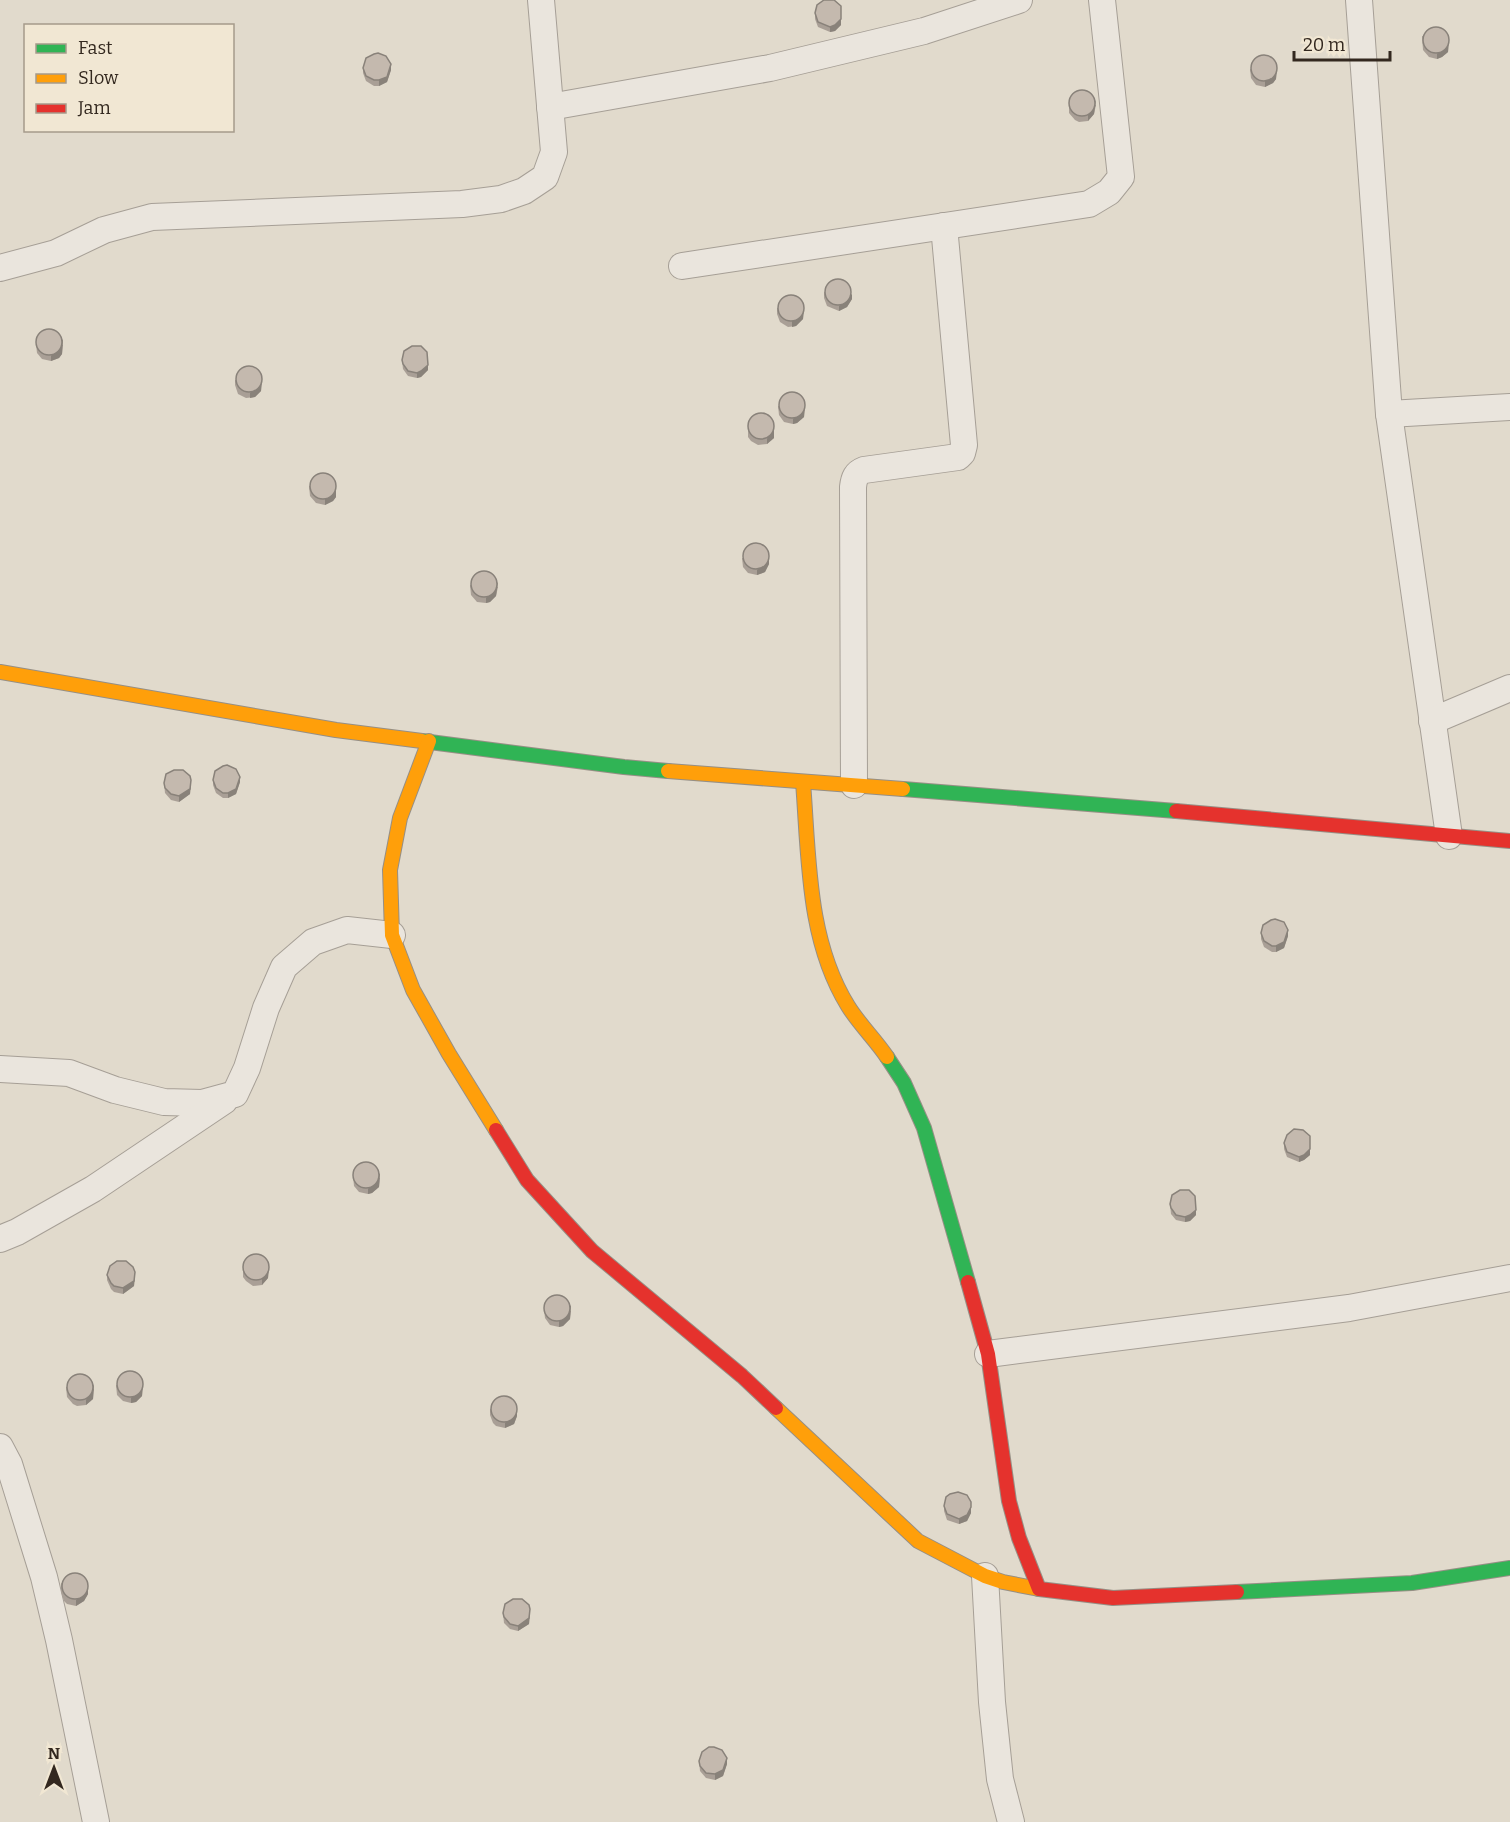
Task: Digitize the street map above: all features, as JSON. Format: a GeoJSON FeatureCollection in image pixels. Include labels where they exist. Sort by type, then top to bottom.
{"type":"FeatureCollection","features":[{"type":"Feature","properties":{"kind":"street"},"geometry":{"type":"LineString","coordinates":[[0,268],[56,253],[104,230],[152,218],[462,204],[501,199],[524,191],[545,177],[554,152],[541,0]]}},
{"type":"Feature","properties":{"kind":"street"},"geometry":{"type":"LineString","coordinates":[[550,107],[770,68],[924,31],[1019,0]]}},
{"type":"Feature","properties":{"kind":"street"},"geometry":{"type":"LineString","coordinates":[[682,266],[1089,204],[1109,192],[1121,177],[1102,0]]}},
{"type":"Feature","properties":{"kind":"street"},"geometry":{"type":"LineString","coordinates":[[1359,0],[1389,414],[1449,836]]}},
{"type":"Feature","properties":{"kind":"street"},"geometry":{"type":"LineString","coordinates":[[854,785],[854,478],[858,472],[864,470],[958,457],[964,445],[944,226]]}},
{"type":"Feature","properties":{"kind":"street"},"geometry":{"type":"LineString","coordinates":[[1389,414],[1510,407]]}},
{"type":"Feature","properties":{"kind":"street"},"geometry":{"type":"LineString","coordinates":[[0,672],[336,730],[624,766],[1510,841]]}},
{"type":"Feature","properties":{"kind":"street"},"geometry":{"type":"LineString","coordinates":[[1432,721],[1510,688]]}},
{"type":"Feature","properties":{"kind":"street"},"geometry":{"type":"LineString","coordinates":[[429,741],[400,818],[394,849],[390,870],[392,934],[413,990],[449,1054],[527,1180],[592,1251],[742,1376],[918,1541],[985,1576],[1003,1582],[1113,1598],[1412,1583],[1510,1568]]}},
{"type":"Feature","properties":{"kind":"street"},"geometry":{"type":"LineString","coordinates":[[803,782],[814,909],[826,960],[848,1006],[879,1045],[903,1083],[924,1128],[988,1354],[1009,1501],[1019,1538],[1039,1588]]}},
{"type":"Feature","properties":{"kind":"street"},"geometry":{"type":"LineString","coordinates":[[0,1239],[17,1232],[93,1189],[235,1094],[247,1068],[266,1008],[284,967],[313,942],[347,930],[392,934]]}},
{"type":"Feature","properties":{"kind":"street"},"geometry":{"type":"LineString","coordinates":[[0,1069],[69,1073],[115,1090],[164,1102],[202,1103],[235,1094]]}},
{"type":"Feature","properties":{"kind":"street"},"geometry":{"type":"LineString","coordinates":[[988,1354],[1349,1308],[1510,1278]]}},
{"type":"Feature","properties":{"kind":"street"},"geometry":{"type":"LineString","coordinates":[[0,1447],[9,1464],[44,1577],[96,1822]]}},
{"type":"Feature","properties":{"kind":"street"},"geometry":{"type":"LineString","coordinates":[[985,1576],[992,1702],[1000,1779],[1011,1822]]}},
{"type":"Feature","properties":{"kind":"building"},"geometry":{"type":"Polygon","coordinates":[[[824,0],[834,0],[841,6],[841,19],[830,27],[818,22],[815,13],[817,5],[824,0]]]}},
{"type":"Feature","properties":{"kind":"building"},"geometry":{"type":"Polygon","coordinates":[[[1436,27],[1445,31],[1449,40],[1445,49],[1436,53],[1427,49],[1423,40],[1427,31],[1436,27]]]}},
{"type":"Feature","properties":{"kind":"building"},"geometry":{"type":"Polygon","coordinates":[[[378,53],[386,56],[391,64],[387,77],[374,80],[366,76],[363,68],[366,58],[378,53]]]}},
{"type":"Feature","properties":{"kind":"building"},"geometry":{"type":"Polygon","coordinates":[[[1264,55],[1273,59],[1277,68],[1273,77],[1264,81],[1255,77],[1251,68],[1255,59],[1264,55]]]}},
{"type":"Feature","properties":{"kind":"building"},"geometry":{"type":"Polygon","coordinates":[[[1082,90],[1092,93],[1095,103],[1092,113],[1082,116],[1072,113],[1069,103],[1072,93],[1082,90]]]}},
{"type":"Feature","properties":{"kind":"building"},"geometry":{"type":"Polygon","coordinates":[[[838,279],[847,283],[851,292],[847,301],[838,305],[829,301],[825,292],[829,283],[838,279]]]}},
{"type":"Feature","properties":{"kind":"building"},"geometry":{"type":"Polygon","coordinates":[[[791,295],[800,299],[804,308],[800,317],[791,321],[782,317],[778,308],[782,299],[791,295]]]}},
{"type":"Feature","properties":{"kind":"building"},"geometry":{"type":"Polygon","coordinates":[[[49,329],[58,333],[62,342],[58,351],[49,355],[40,351],[36,342],[40,333],[49,329]]]}},
{"type":"Feature","properties":{"kind":"building"},"geometry":{"type":"Polygon","coordinates":[[[412,346],[421,346],[427,352],[428,365],[417,373],[408,371],[402,360],[404,351],[412,346]]]}},
{"type":"Feature","properties":{"kind":"building"},"geometry":{"type":"Polygon","coordinates":[[[249,366],[258,370],[262,379],[258,388],[249,392],[240,388],[236,379],[240,370],[249,366]]]}},
{"type":"Feature","properties":{"kind":"building"},"geometry":{"type":"Polygon","coordinates":[[[792,392],[801,396],[805,405],[801,414],[792,418],[783,414],[779,405],[783,396],[792,392]]]}},
{"type":"Feature","properties":{"kind":"building"},"geometry":{"type":"Polygon","coordinates":[[[761,413],[770,417],[774,426],[770,435],[761,439],[752,435],[748,426],[752,417],[761,413]]]}},
{"type":"Feature","properties":{"kind":"building"},"geometry":{"type":"Polygon","coordinates":[[[323,473],[332,477],[336,486],[332,495],[323,499],[314,495],[310,486],[314,477],[323,473]]]}},
{"type":"Feature","properties":{"kind":"building"},"geometry":{"type":"Polygon","coordinates":[[[756,543],[765,547],[769,556],[765,565],[756,569],[747,565],[743,556],[747,547],[756,543]]]}},
{"type":"Feature","properties":{"kind":"building"},"geometry":{"type":"Polygon","coordinates":[[[484,571],[493,575],[497,584],[493,593],[484,597],[475,593],[471,584],[475,575],[484,571]]]}},
{"type":"Feature","properties":{"kind":"building"},"geometry":{"type":"Polygon","coordinates":[[[227,765],[236,769],[240,777],[236,789],[223,793],[216,788],[213,780],[215,771],[227,765]]]}},
{"type":"Feature","properties":{"kind":"building"},"geometry":{"type":"Polygon","coordinates":[[[174,770],[183,770],[191,780],[190,789],[179,796],[171,794],[165,788],[164,783],[166,774],[174,770]]]}},
{"type":"Feature","properties":{"kind":"building"},"geometry":{"type":"Polygon","coordinates":[[[1275,919],[1284,922],[1288,930],[1284,942],[1272,946],[1264,941],[1261,933],[1263,925],[1275,919]]]}},
{"type":"Feature","properties":{"kind":"building"},"geometry":{"type":"Polygon","coordinates":[[[1294,1129],[1303,1130],[1310,1136],[1310,1149],[1299,1157],[1287,1152],[1284,1143],[1287,1135],[1294,1129]]]}},
{"type":"Feature","properties":{"kind":"building"},"geometry":{"type":"Polygon","coordinates":[[[366,1162],[375,1166],[379,1175],[375,1184],[366,1188],[357,1184],[353,1175],[357,1166],[366,1162]]]}},
{"type":"Feature","properties":{"kind":"building"},"geometry":{"type":"Polygon","coordinates":[[[1180,1190],[1189,1190],[1195,1196],[1196,1210],[1185,1217],[1176,1215],[1170,1204],[1172,1195],[1180,1190]]]}},
{"type":"Feature","properties":{"kind":"building"},"geometry":{"type":"Polygon","coordinates":[[[256,1254],[265,1258],[269,1267],[265,1276],[256,1280],[247,1276],[243,1267],[247,1258],[256,1254]]]}},
{"type":"Feature","properties":{"kind":"building"},"geometry":{"type":"Polygon","coordinates":[[[117,1261],[126,1261],[135,1272],[134,1281],[123,1288],[114,1286],[107,1275],[110,1266],[117,1261]]]}},
{"type":"Feature","properties":{"kind":"building"},"geometry":{"type":"Polygon","coordinates":[[[557,1295],[566,1299],[570,1308],[566,1317],[557,1321],[548,1317],[544,1308],[548,1299],[557,1295]]]}},
{"type":"Feature","properties":{"kind":"building"},"geometry":{"type":"Polygon","coordinates":[[[130,1371],[139,1375],[143,1384],[139,1393],[130,1397],[121,1393],[117,1384],[121,1375],[130,1371]]]}},
{"type":"Feature","properties":{"kind":"building"},"geometry":{"type":"Polygon","coordinates":[[[80,1374],[89,1378],[93,1387],[89,1396],[80,1400],[71,1396],[67,1387],[71,1378],[80,1374]]]}},
{"type":"Feature","properties":{"kind":"building"},"geometry":{"type":"Polygon","coordinates":[[[504,1396],[513,1400],[517,1409],[513,1418],[504,1422],[495,1418],[491,1409],[495,1400],[504,1396]]]}},
{"type":"Feature","properties":{"kind":"building"},"geometry":{"type":"Polygon","coordinates":[[[958,1492],[967,1495],[971,1502],[967,1515],[959,1519],[947,1514],[944,1506],[946,1497],[958,1492]]]}},
{"type":"Feature","properties":{"kind":"building"},"geometry":{"type":"Polygon","coordinates":[[[75,1573],[84,1577],[88,1586],[84,1595],[75,1599],[66,1595],[62,1586],[66,1577],[75,1573]]]}},
{"type":"Feature","properties":{"kind":"building"},"geometry":{"type":"Polygon","coordinates":[[[513,1599],[522,1599],[530,1609],[529,1618],[518,1626],[510,1624],[503,1613],[505,1604],[513,1599]]]}},
{"type":"Feature","properties":{"kind":"building"},"geometry":{"type":"Polygon","coordinates":[[[709,1747],[722,1750],[727,1758],[723,1770],[715,1774],[706,1773],[700,1766],[702,1752],[709,1747]]]}},
{"type":"Feature","properties":{"kind":"traffic: fast"},"geometry":{"type":"LineString","coordinates":[[422,741],[668,771]]}},
{"type":"Feature","properties":{"kind":"traffic: fast"},"geometry":{"type":"LineString","coordinates":[[903,789],[1176,811]]}},
{"type":"Feature","properties":{"kind":"traffic: fast"},"geometry":{"type":"LineString","coordinates":[[887,1057],[904,1083],[924,1128],[968,1282]]}},
{"type":"Feature","properties":{"kind":"traffic: fast"},"geometry":{"type":"LineString","coordinates":[[1237,1592],[1412,1583],[1510,1568]]}},
{"type":"Feature","properties":{"kind":"traffic: slow"},"geometry":{"type":"LineString","coordinates":[[0,672],[336,730],[422,741]]}},
{"type":"Feature","properties":{"kind":"traffic: slow"},"geometry":{"type":"LineString","coordinates":[[429,741],[400,818],[390,870],[392,935],[413,990],[496,1130]]}},
{"type":"Feature","properties":{"kind":"traffic: slow"},"geometry":{"type":"LineString","coordinates":[[668,771],[903,789]]}},
{"type":"Feature","properties":{"kind":"traffic: slow"},"geometry":{"type":"LineString","coordinates":[[803,782],[812,897],[825,954],[848,1006],[887,1057]]}},
{"type":"Feature","properties":{"kind":"traffic: slow"},"geometry":{"type":"LineString","coordinates":[[776,1408],[918,1541],[985,1576],[1039,1589]]}},
{"type":"Feature","properties":{"kind":"traffic: jam"},"geometry":{"type":"LineString","coordinates":[[1176,811],[1510,841]]}},
{"type":"Feature","properties":{"kind":"traffic: jam"},"geometry":{"type":"LineString","coordinates":[[496,1130],[527,1180],[592,1251],[742,1376],[776,1408]]}},
{"type":"Feature","properties":{"kind":"traffic: jam"},"geometry":{"type":"LineString","coordinates":[[968,1282],[988,1354],[1009,1501],[1019,1538],[1039,1589],[1113,1598],[1237,1592]]}}]}
